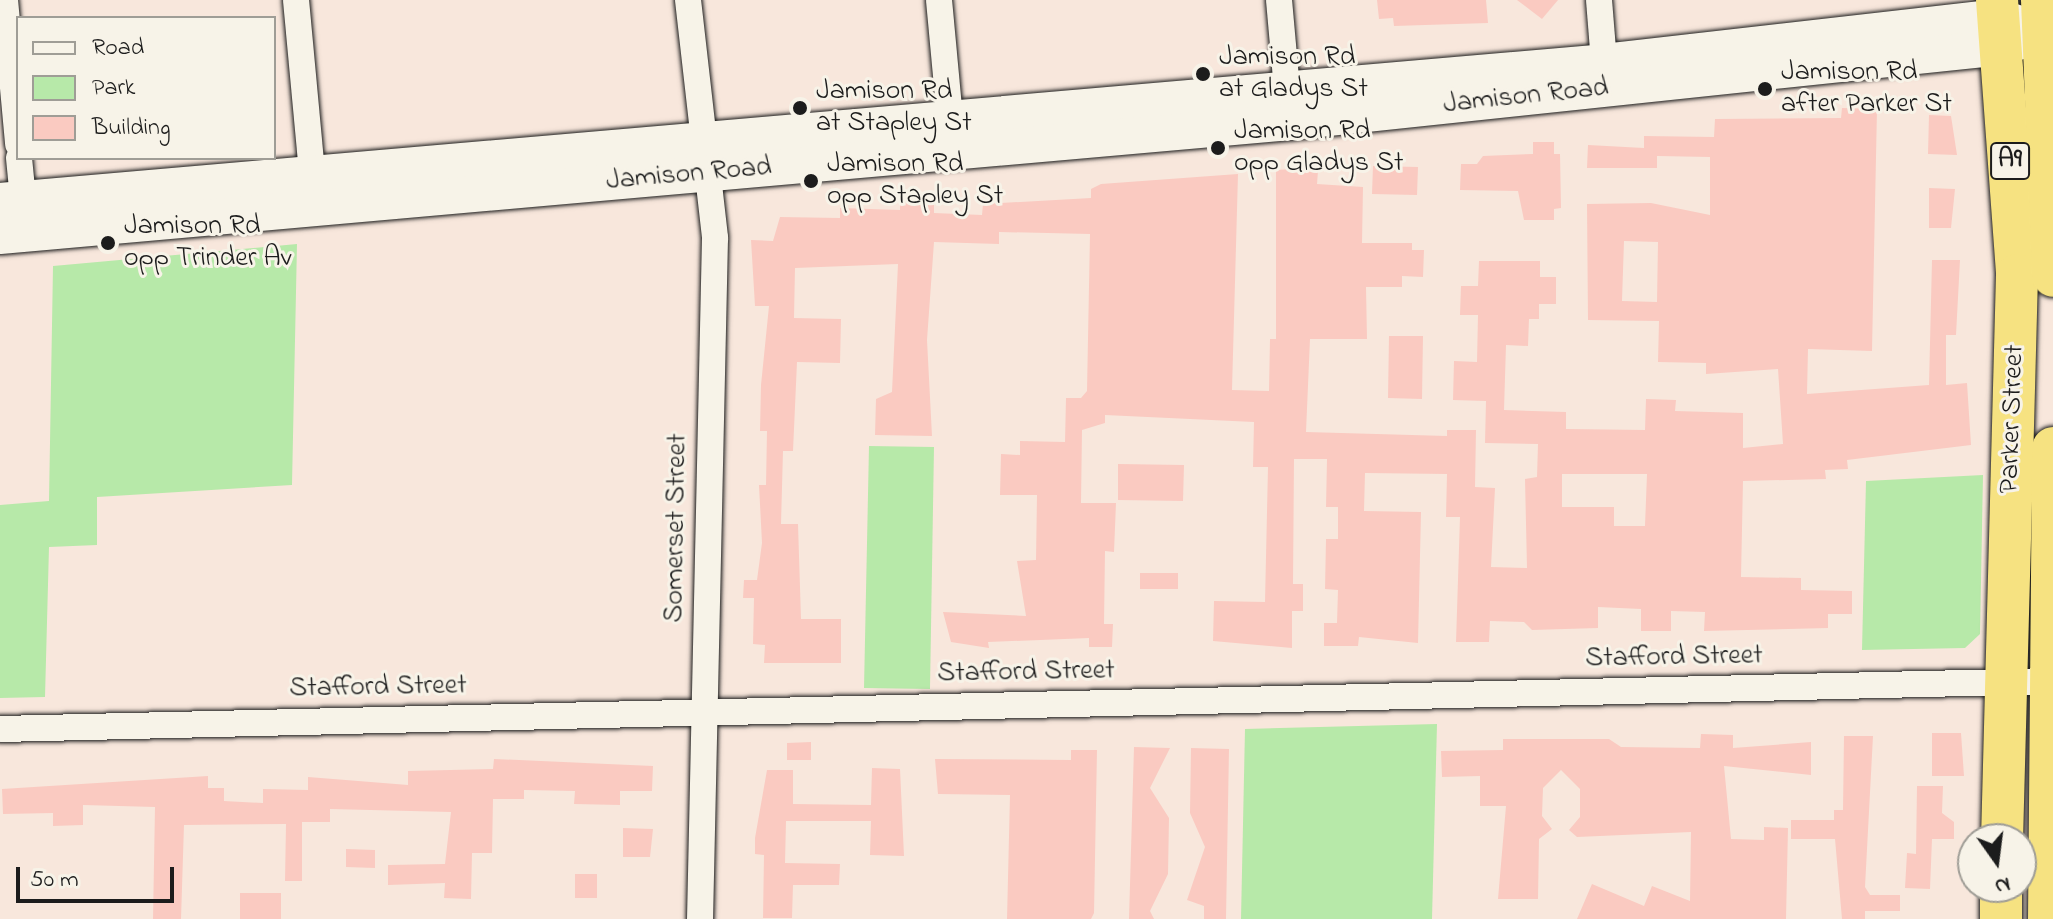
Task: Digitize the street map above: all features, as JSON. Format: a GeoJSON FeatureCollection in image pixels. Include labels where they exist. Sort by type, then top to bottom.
{"type":"FeatureCollection","features":[{"type":"Feature","properties":{"kind":"highway","name":"Parker Street"},"geometry":{"type":"LineString","coordinates":[[2000,21],[2017,275],[2002,823]]}},
{"type":"Feature","properties":{"kind":"highway","name":"A9"},"geometry":{"type":"LineString","coordinates":[[2047,21],[2053,276]]}},
{"type":"Feature","properties":{"kind":"highway","name":"Parker Street"},"geometry":{"type":"LineString","coordinates":[[2049,919],[2053,448]]}},
{"type":"Feature","properties":{"kind":"main road","name":"Jamison Road"},"geometry":{"type":"LineString","coordinates":[[12,200],[312,174],[706,157],[1290,122],[2000,21]]}},
{"type":"Feature","properties":{"kind":"main road","name":"Jamison Road"},"geometry":{"type":"LineString","coordinates":[[0,236],[706,157],[950,118],[1604,62],[2000,21],[2047,21]]}},
{"type":"Feature","properties":{"kind":"street"},"geometry":{"type":"LineString","coordinates":[[5,0],[16,122]]}},
{"type":"Feature","properties":{"kind":"street"},"geometry":{"type":"LineString","coordinates":[[296,0],[312,174]]}},
{"type":"Feature","properties":{"kind":"street","name":"Somerset Street"},"geometry":{"type":"LineString","coordinates":[[688,0],[706,157],[705,712],[700,919]]}},
{"type":"Feature","properties":{"kind":"street"},"geometry":{"type":"LineString","coordinates":[[939,0],[950,118]]}},
{"type":"Feature","properties":{"kind":"street"},"geometry":{"type":"LineString","coordinates":[[1279,0],[1287,89]]}},
{"type":"Feature","properties":{"kind":"street"},"geometry":{"type":"LineString","coordinates":[[1599,0],[1604,62]]}},
{"type":"Feature","properties":{"kind":"street"},"geometry":{"type":"LineString","coordinates":[[12,200],[19,160]]}},
{"type":"Feature","properties":{"kind":"street","name":"Stafford Street"},"geometry":{"type":"LineString","coordinates":[[0,729],[2051,681]]}},
{"type":"Feature","properties":{"kind":"green space"},"geometry":{"type":"Polygon","coordinates":[[[297,244],[292,485],[97,497],[97,545],[49,547],[45,697],[0,698],[0,505],[49,501],[53,266],[297,244]]]}},
{"type":"Feature","properties":{"kind":"green space"},"geometry":{"type":"Polygon","coordinates":[[[869,446],[934,447],[930,689],[864,688],[869,446]]]}},
{"type":"Feature","properties":{"kind":"green space"},"geometry":{"type":"Polygon","coordinates":[[[1983,475],[1980,634],[1965,648],[1862,650],[1866,481],[1983,475]]]}},
{"type":"Feature","properties":{"kind":"green space"},"geometry":{"type":"Polygon","coordinates":[[[1437,724],[1432,919],[1241,919],[1245,729],[1437,724]]]}},
{"type":"Feature","properties":{"kind":"building"},"geometry":{"type":"Polygon","coordinates":[[[1377,0],[1486,0],[1488,23],[1394,26],[1393,18],[1379,19],[1377,0]]]}},
{"type":"Feature","properties":{"kind":"building"},"geometry":{"type":"Polygon","coordinates":[[[1517,0],[1558,0],[1542,19],[1517,0]]]}},
{"type":"Feature","properties":{"kind":"building"},"geometry":{"type":"Polygon","coordinates":[[[1842,108],[1877,109],[1872,351],[1808,349],[1807,394],[1929,385],[1932,260],[1960,260],[1956,335],[1946,335],[1946,385],[1967,383],[1971,445],[1847,460],[1848,469],[1825,470],[1826,479],[1743,481],[1741,577],[1801,578],[1801,590],[1852,591],[1852,614],[1828,614],[1828,628],[1704,631],[1705,612],[1671,611],[1671,631],[1641,631],[1641,609],[1598,607],[1598,628],[1532,630],[1524,622],[1490,621],[1489,642],[1456,642],[1460,517],[1446,517],[1447,474],[1365,473],[1364,511],[1421,512],[1418,643],[1359,637],[1358,646],[1324,646],[1324,623],[1337,623],[1338,590],[1325,589],[1326,539],[1338,539],[1338,507],[1326,507],[1327,459],[1294,459],[1293,584],[1303,584],[1303,611],[1292,611],[1292,648],[1213,641],[1214,601],[1265,602],[1268,467],[1253,467],[1254,422],[1105,415],[1105,423],[1082,430],[1081,503],[1116,503],[1114,552],[1105,551],[1104,624],[1113,624],[1112,647],[1089,647],[1089,638],[988,642],[989,648],[951,642],[943,612],[1026,616],[1017,561],[1036,560],[1037,495],[1000,495],[1001,454],[1020,455],[1020,441],[1065,442],[1066,398],[1081,398],[1087,391],[1090,234],[999,232],[999,244],[934,242],[927,340],[932,436],[875,435],[876,399],[892,392],[898,264],[795,268],[794,318],[841,319],[840,363],[797,362],[793,451],[783,451],[781,524],[798,524],[801,619],[841,619],[841,663],[764,663],[765,645],[753,644],[754,598],[743,598],[744,580],[757,580],[762,543],[759,485],[766,485],[767,431],[760,431],[761,385],[769,306],[755,306],[751,240],[773,241],[780,217],[840,218],[840,208],[900,210],[900,201],[934,204],[934,213],[982,215],[983,204],[1091,198],[1091,189],[1101,184],[1238,174],[1232,390],[1269,391],[1270,339],[1276,339],[1276,170],[1307,168],[1318,171],[1317,184],[1363,187],[1362,243],[1412,243],[1412,250],[1424,250],[1423,277],[1402,276],[1402,287],[1366,287],[1367,339],[1310,339],[1306,432],[1447,436],[1447,430],[1476,430],[1475,487],[1495,488],[1491,567],[1527,568],[1525,479],[1537,477],[1538,444],[1485,443],[1486,401],[1453,400],[1454,361],[1477,362],[1478,315],[1460,315],[1461,286],[1478,286],[1479,261],[1540,261],[1540,277],[1556,277],[1556,304],[1539,304],[1539,319],[1529,319],[1528,346],[1506,345],[1504,410],[1566,412],[1566,429],[1645,430],[1646,399],[1676,400],[1675,411],[1743,413],[1743,448],[1783,444],[1778,369],[1706,374],[1706,363],[1658,362],[1659,321],[1588,320],[1587,204],[1651,203],[1710,215],[1710,157],[1657,156],[1657,168],[1587,168],[1588,145],[1644,148],[1644,136],[1714,137],[1715,119],[1841,118],[1842,108]],[[1624,241],[1622,301],[1657,302],[1658,242],[1624,241]],[[1562,474],[1562,507],[1614,507],[1614,526],[1645,526],[1647,474],[1562,474]]]}},
{"type":"Feature","properties":{"kind":"building"},"geometry":{"type":"Polygon","coordinates":[[[1929,115],[1951,116],[1957,155],[1928,154],[1929,115]]]}},
{"type":"Feature","properties":{"kind":"building"},"geometry":{"type":"Polygon","coordinates":[[[1533,142],[1554,142],[1554,154],[1560,154],[1561,208],[1554,209],[1554,220],[1524,220],[1518,191],[1460,190],[1461,164],[1477,164],[1483,156],[1533,154],[1533,142]]]}},
{"type":"Feature","properties":{"kind":"building"},"geometry":{"type":"Polygon","coordinates":[[[1373,166],[1418,167],[1417,195],[1372,194],[1373,166]]]}},
{"type":"Feature","properties":{"kind":"building"},"geometry":{"type":"Polygon","coordinates":[[[1929,188],[1955,189],[1951,228],[1929,228],[1929,188]]]}},
{"type":"Feature","properties":{"kind":"building"},"geometry":{"type":"Polygon","coordinates":[[[1389,336],[1423,336],[1422,399],[1388,398],[1389,336]]]}},
{"type":"Feature","properties":{"kind":"building"},"geometry":{"type":"Polygon","coordinates":[[[1118,464],[1184,465],[1183,501],[1118,500],[1118,464]]]}},
{"type":"Feature","properties":{"kind":"building"},"geometry":{"type":"Polygon","coordinates":[[[1140,573],[1178,573],[1178,589],[1140,589],[1140,573]]]}},
{"type":"Feature","properties":{"kind":"building"},"geometry":{"type":"Polygon","coordinates":[[[1932,733],[1961,733],[1964,776],[1932,776],[1932,733]]]}},
{"type":"Feature","properties":{"kind":"building"},"geometry":{"type":"Polygon","coordinates":[[[1701,734],[1733,735],[1733,748],[1811,742],[1811,775],[1724,766],[1731,839],[1764,840],[1764,827],[1788,828],[1786,919],[1577,919],[1592,884],[1644,906],[1652,886],[1690,901],[1691,832],[1577,837],[1569,830],[1580,817],[1580,789],[1561,770],[1543,788],[1542,816],[1552,829],[1539,839],[1538,899],[1498,899],[1506,806],[1480,806],[1480,776],[1442,777],[1441,751],[1503,750],[1503,739],[1609,739],[1621,747],[1700,748],[1701,734]]]}},
{"type":"Feature","properties":{"kind":"building"},"geometry":{"type":"Polygon","coordinates":[[[1844,736],[1873,736],[1865,887],[1870,895],[1900,895],[1900,911],[1865,911],[1865,919],[1842,919],[1835,839],[1791,839],[1791,820],[1834,820],[1834,810],[1843,810],[1844,736]]]}},
{"type":"Feature","properties":{"kind":"building"},"geometry":{"type":"Polygon","coordinates":[[[811,742],[811,760],[787,760],[787,743],[811,742]]]}},
{"type":"Feature","properties":{"kind":"building"},"geometry":{"type":"Polygon","coordinates":[[[1134,747],[1170,748],[1150,788],[1169,818],[1168,874],[1150,911],[1154,919],[1129,919],[1134,747]]]}},
{"type":"Feature","properties":{"kind":"building"},"geometry":{"type":"Polygon","coordinates":[[[1191,748],[1229,749],[1226,919],[1204,919],[1204,906],[1187,900],[1205,847],[1190,813],[1191,748]]]}},
{"type":"Feature","properties":{"kind":"building"},"geometry":{"type":"Polygon","coordinates":[[[1071,750],[1097,750],[1094,913],[1091,919],[1007,919],[1010,795],[938,794],[935,759],[1071,760],[1071,750]]]}},
{"type":"Feature","properties":{"kind":"building"},"geometry":{"type":"Polygon","coordinates":[[[494,759],[653,766],[652,791],[620,791],[620,805],[574,804],[575,791],[524,790],[524,799],[493,799],[492,853],[472,853],[471,899],[444,898],[445,883],[388,885],[388,865],[445,864],[451,812],[330,809],[330,822],[302,822],[302,881],[285,881],[286,824],[184,825],[181,919],[153,919],[155,807],[83,805],[83,825],[53,826],[53,813],[3,814],[2,789],[208,776],[208,788],[224,788],[224,801],[263,803],[263,789],[308,790],[308,777],[408,785],[408,771],[493,769],[494,759]]]}},
{"type":"Feature","properties":{"kind":"building"},"geometry":{"type":"Polygon","coordinates":[[[872,768],[900,769],[904,856],[870,855],[871,821],[786,821],[785,863],[840,864],[839,885],[793,885],[792,918],[763,918],[764,855],[755,854],[755,838],[767,770],[793,770],[793,804],[871,805],[872,768]]]}},
{"type":"Feature","properties":{"kind":"building"},"geometry":{"type":"Polygon","coordinates":[[[1917,786],[1943,786],[1942,813],[1954,822],[1954,839],[1932,839],[1930,889],[1905,888],[1907,853],[1916,854],[1917,786]]]}},
{"type":"Feature","properties":{"kind":"building"},"geometry":{"type":"Polygon","coordinates":[[[623,828],[653,829],[650,857],[623,857],[623,828]]]}},
{"type":"Feature","properties":{"kind":"building"},"geometry":{"type":"Polygon","coordinates":[[[346,849],[375,850],[375,868],[346,867],[346,849]]]}},
{"type":"Feature","properties":{"kind":"building"},"geometry":{"type":"Polygon","coordinates":[[[575,874],[597,874],[597,898],[575,898],[575,874]]]}},
{"type":"Feature","properties":{"kind":"building"},"geometry":{"type":"Polygon","coordinates":[[[240,893],[281,893],[281,919],[240,919],[240,893]]]}},
{"type":"Feature","properties":{"kind":"place","name":"Jamison Rd at Gladys St"},"geometry":{"type":"Point","coordinates":[1203,74]}},
{"type":"Feature","properties":{"kind":"place","name":"Jamison Rd after Parker St"},"geometry":{"type":"Point","coordinates":[1765,89]}},
{"type":"Feature","properties":{"kind":"place","name":"Jamison Rd at Stapley St"},"geometry":{"type":"Point","coordinates":[800,108]}},
{"type":"Feature","properties":{"kind":"place","name":"Jamison Rd opp Gladys St"},"geometry":{"type":"Point","coordinates":[1218,148]}},
{"type":"Feature","properties":{"kind":"place","name":"Jamison Rd opp Stapley St"},"geometry":{"type":"Point","coordinates":[811,181]}},
{"type":"Feature","properties":{"kind":"place","name":"Jamison Rd opp Trinder Av"},"geometry":{"type":"Point","coordinates":[108,243]}}]}
